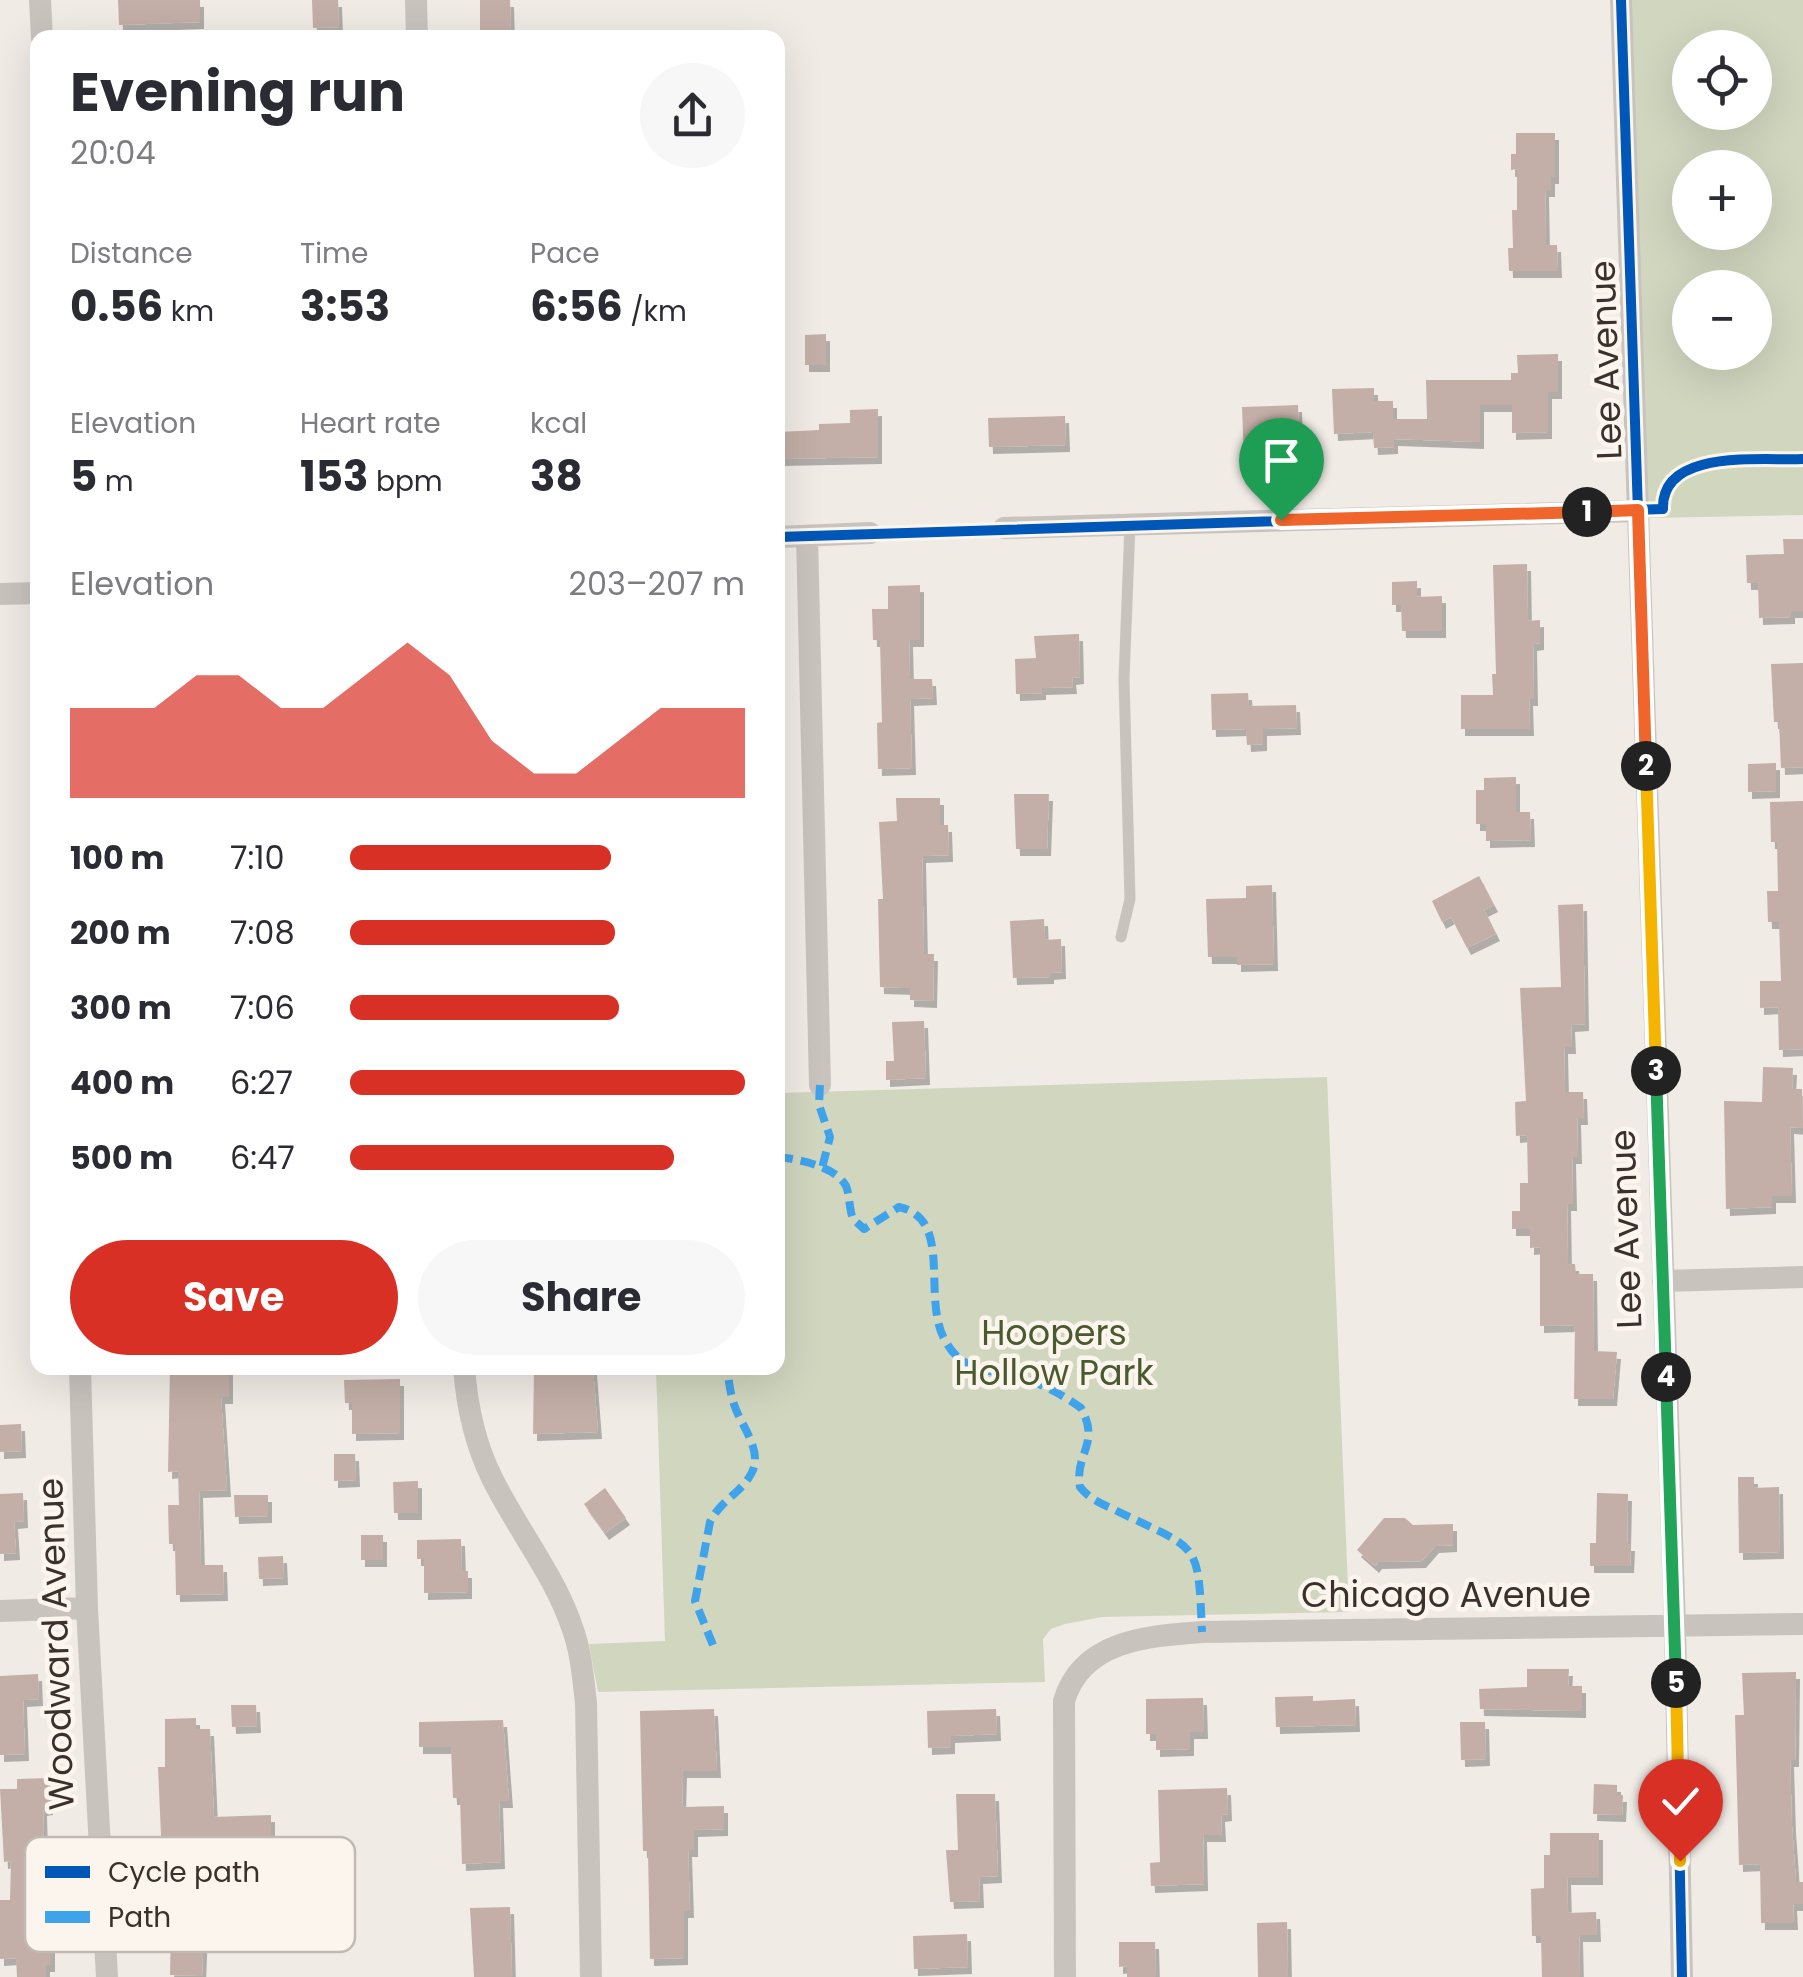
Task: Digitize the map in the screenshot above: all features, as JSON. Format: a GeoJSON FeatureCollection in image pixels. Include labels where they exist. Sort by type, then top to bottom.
{"type":"FeatureCollection","features":[{"type":"Feature","properties":{"kind":"street"},"geometry":{"type":"LineString","coordinates":[[40,0],[42,30]]}},
{"type":"Feature","properties":{"kind":"street"},"geometry":{"type":"LineString","coordinates":[[416,0],[417,30]]}},
{"type":"Feature","properties":{"kind":"street","name":"Lee Avenue"},"geometry":{"type":"LineString","coordinates":[[1621,0],[1675,1628],[1682,1977]]}},
{"type":"Feature","properties":{"kind":"street"},"geometry":{"type":"LineString","coordinates":[[1004,528],[1638,510]]}},
{"type":"Feature","properties":{"kind":"street"},"geometry":{"type":"LineString","coordinates":[[785,537],[870,533]]}},
{"type":"Feature","properties":{"kind":"street"},"geometry":{"type":"LineString","coordinates":[[807,536],[820,1085]]}},
{"type":"Feature","properties":{"kind":"street"},"geometry":{"type":"LineString","coordinates":[[0,594],[30,593]]}},
{"type":"Feature","properties":{"kind":"street"},"geometry":{"type":"LineString","coordinates":[[1663,1281],[1803,1278]]}},
{"type":"Feature","properties":{"kind":"street","name":"Woodward Avenue"},"geometry":{"type":"LineString","coordinates":[[80,1375],[99,1837]]}},
{"type":"Feature","properties":{"kind":"street"},"geometry":{"type":"LineString","coordinates":[[465,1375],[474,1432],[485,1464],[554,1587],[572,1627],[582,1663],[586,1702],[590,1977]]}},
{"type":"Feature","properties":{"kind":"street"},"geometry":{"type":"LineString","coordinates":[[0,1611],[88,1608]]}},
{"type":"Feature","properties":{"kind":"street","name":"Chicago Avenue"},"geometry":{"type":"LineString","coordinates":[[1065,1977],[1064,1701],[1069,1684],[1093,1657],[1132,1641],[1202,1632],[1803,1624]]}},
{"type":"Feature","properties":{"kind":"street","name":"Woodward Avenue"},"geometry":{"type":"LineString","coordinates":[[105,1952],[106,1977]]}},
{"type":"Feature","properties":{"kind":"lane"},"geometry":{"type":"LineString","coordinates":[[1121,937],[1130,898],[1124,679],[1130,524]]}},
{"type":"Feature","properties":{"kind":"green space"},"geometry":{"type":"Polygon","coordinates":[[[1631,0],[1803,0],[1803,515],[1648,518],[1631,0]]]}},
{"type":"Feature","properties":{"kind":"green space","name":"Hoopers Hollow Park"},"geometry":{"type":"Polygon","coordinates":[[[1327,1077],[1349,1612],[1102,1617],[1065,1624],[1051,1629],[1043,1639],[1045,1682],[598,1692],[589,1644],[665,1641],[656,1375],[785,1375],[785,1093],[1327,1077]]]}},
{"type":"Feature","properties":{"kind":"building"},"geometry":{"type":"Polygon","coordinates":[[[118,0],[200,0],[200,22],[119,25],[118,0]]]}},
{"type":"Feature","properties":{"kind":"building"},"geometry":{"type":"Polygon","coordinates":[[[312,0],[338,0],[339,27],[313,28],[312,0]]]}},
{"type":"Feature","properties":{"kind":"building"},"geometry":{"type":"Polygon","coordinates":[[[480,0],[510,0],[511,30],[480,30],[480,0]]]}},
{"type":"Feature","properties":{"kind":"building"},"geometry":{"type":"Polygon","coordinates":[[[1516,133],[1555,133],[1555,177],[1551,177],[1551,190],[1545,190],[1546,245],[1557,245],[1558,271],[1509,271],[1512,210],[1517,210],[1517,169],[1511,170],[1516,133]]]}},
{"type":"Feature","properties":{"kind":"building"},"geometry":{"type":"Polygon","coordinates":[[[826,334],[826,365],[805,365],[805,335],[826,334]]]}},
{"type":"Feature","properties":{"kind":"building"},"geometry":{"type":"Polygon","coordinates":[[[1558,354],[1558,392],[1548,392],[1548,432],[1512,433],[1512,405],[1480,405],[1480,442],[1394,439],[1394,447],[1374,448],[1373,432],[1334,434],[1332,389],[1374,388],[1374,401],[1393,401],[1393,419],[1427,419],[1426,380],[1511,380],[1511,373],[1518,373],[1517,355],[1558,354]]]}},
{"type":"Feature","properties":{"kind":"building"},"geometry":{"type":"Polygon","coordinates":[[[1298,405],[1300,460],[1244,461],[1242,407],[1298,405]]]}},
{"type":"Feature","properties":{"kind":"building"},"geometry":{"type":"Polygon","coordinates":[[[878,409],[878,457],[785,459],[785,432],[819,430],[819,424],[850,423],[850,410],[878,409]]]}},
{"type":"Feature","properties":{"kind":"building"},"geometry":{"type":"Polygon","coordinates":[[[1065,416],[1066,445],[989,447],[988,418],[1065,416]]]}},
{"type":"Feature","properties":{"kind":"building"},"geometry":{"type":"Polygon","coordinates":[[[1783,539],[1803,539],[1803,611],[1791,611],[1791,617],[1759,618],[1758,583],[1747,583],[1746,555],[1784,554],[1783,539]]]}},
{"type":"Feature","properties":{"kind":"building"},"geometry":{"type":"Polygon","coordinates":[[[1527,564],[1528,621],[1540,620],[1540,643],[1533,644],[1530,729],[1461,729],[1461,695],[1493,695],[1493,565],[1527,564]]]}},
{"type":"Feature","properties":{"kind":"building"},"geometry":{"type":"Polygon","coordinates":[[[1417,581],[1417,597],[1442,596],[1442,631],[1402,631],[1401,605],[1392,605],[1392,582],[1417,581]]]}},
{"type":"Feature","properties":{"kind":"building"},"geometry":{"type":"Polygon","coordinates":[[[920,585],[920,640],[909,640],[910,679],[932,679],[933,698],[910,699],[912,768],[878,769],[877,723],[882,722],[880,640],[873,640],[872,609],[888,609],[888,586],[920,585]]]}},
{"type":"Feature","properties":{"kind":"building"},"geometry":{"type":"Polygon","coordinates":[[[1079,634],[1080,677],[1072,678],[1073,687],[1016,694],[1015,659],[1036,658],[1034,636],[1079,634]]]}},
{"type":"Feature","properties":{"kind":"building"},"geometry":{"type":"Polygon","coordinates":[[[1803,663],[1803,767],[1781,768],[1771,664],[1803,663]]]}},
{"type":"Feature","properties":{"kind":"building"},"geometry":{"type":"Polygon","coordinates":[[[1248,693],[1249,706],[1296,705],[1297,728],[1263,729],[1263,744],[1247,745],[1246,729],[1212,730],[1211,694],[1248,693]]]}},
{"type":"Feature","properties":{"kind":"building"},"geometry":{"type":"Polygon","coordinates":[[[1776,763],[1776,791],[1748,792],[1748,764],[1776,763]]]}},
{"type":"Feature","properties":{"kind":"building"},"geometry":{"type":"Polygon","coordinates":[[[1516,777],[1516,812],[1530,812],[1531,840],[1486,841],[1486,824],[1476,824],[1476,790],[1484,790],[1484,778],[1516,777]]]}},
{"type":"Feature","properties":{"kind":"building"},"geometry":{"type":"Polygon","coordinates":[[[1014,794],[1049,794],[1047,849],[1016,849],[1014,794]]]}},
{"type":"Feature","properties":{"kind":"building"},"geometry":{"type":"Polygon","coordinates":[[[896,798],[940,798],[940,825],[948,825],[949,855],[922,856],[924,954],[934,954],[933,1001],[910,1000],[910,988],[880,987],[878,899],[883,899],[879,822],[897,821],[896,798]]]}},
{"type":"Feature","properties":{"kind":"building"},"geometry":{"type":"Polygon","coordinates":[[[1803,801],[1803,1049],[1779,1050],[1778,1007],[1760,1008],[1760,981],[1781,981],[1779,922],[1768,922],[1767,891],[1778,891],[1777,842],[1771,842],[1770,802],[1803,801]]]}},
{"type":"Feature","properties":{"kind":"building"},"geometry":{"type":"Polygon","coordinates":[[[1479,876],[1494,905],[1484,910],[1496,934],[1467,948],[1451,917],[1442,922],[1432,901],[1479,876]]]}},
{"type":"Feature","properties":{"kind":"building"},"geometry":{"type":"Polygon","coordinates":[[[1272,885],[1274,964],[1237,965],[1237,957],[1208,957],[1206,899],[1246,898],[1246,886],[1272,885]]]}},
{"type":"Feature","properties":{"kind":"building"},"geometry":{"type":"Polygon","coordinates":[[[1583,904],[1585,1024],[1571,1025],[1572,1047],[1564,1047],[1565,1092],[1583,1092],[1584,1118],[1577,1118],[1578,1157],[1572,1157],[1573,1204],[1567,1204],[1568,1264],[1575,1264],[1576,1274],[1593,1274],[1594,1351],[1617,1352],[1613,1399],[1574,1399],[1575,1325],[1540,1326],[1540,1247],[1530,1248],[1530,1229],[1512,1229],[1512,1211],[1520,1211],[1520,1183],[1528,1183],[1527,1135],[1516,1136],[1515,1102],[1526,1101],[1520,988],[1561,987],[1558,905],[1583,904]]]}},
{"type":"Feature","properties":{"kind":"building"},"geometry":{"type":"Polygon","coordinates":[[[1044,919],[1045,940],[1061,939],[1062,972],[1050,973],[1050,977],[1013,978],[1010,921],[1044,919]]]}},
{"type":"Feature","properties":{"kind":"building"},"geometry":{"type":"Polygon","coordinates":[[[924,1021],[926,1078],[886,1080],[886,1061],[894,1061],[892,1022],[924,1021]]]}},
{"type":"Feature","properties":{"kind":"building"},"geometry":{"type":"Polygon","coordinates":[[[1763,1067],[1793,1068],[1792,1089],[1802,1089],[1803,1128],[1790,1127],[1792,1196],[1772,1196],[1772,1207],[1726,1209],[1724,1101],[1762,1102],[1763,1067]]]}},
{"type":"Feature","properties":{"kind":"building"},"geometry":{"type":"Polygon","coordinates":[[[170,1375],[229,1375],[229,1397],[221,1397],[227,1490],[199,1491],[201,1565],[223,1565],[224,1594],[176,1595],[175,1544],[169,1544],[168,1505],[179,1505],[178,1471],[168,1472],[170,1375]]]}},
{"type":"Feature","properties":{"kind":"building"},"geometry":{"type":"Polygon","coordinates":[[[534,1375],[594,1375],[598,1432],[533,1434],[534,1375]]]}},
{"type":"Feature","properties":{"kind":"building"},"geometry":{"type":"Polygon","coordinates":[[[400,1379],[400,1433],[352,1434],[352,1403],[345,1403],[344,1380],[400,1379]]]}},
{"type":"Feature","properties":{"kind":"building"},"geometry":{"type":"Polygon","coordinates":[[[21,1424],[22,1451],[0,1452],[0,1425],[21,1424]]]}},
{"type":"Feature","properties":{"kind":"building"},"geometry":{"type":"Polygon","coordinates":[[[334,1454],[355,1454],[356,1480],[334,1481],[334,1454]]]}},
{"type":"Feature","properties":{"kind":"building"},"geometry":{"type":"Polygon","coordinates":[[[1738,1477],[1754,1477],[1754,1488],[1779,1487],[1780,1552],[1739,1553],[1738,1477]]]}},
{"type":"Feature","properties":{"kind":"building"},"geometry":{"type":"Polygon","coordinates":[[[418,1481],[418,1513],[394,1513],[393,1482],[418,1481]]]}},
{"type":"Feature","properties":{"kind":"building"},"geometry":{"type":"Polygon","coordinates":[[[605,1488],[626,1518],[605,1533],[584,1504],[605,1488]]]}},
{"type":"Feature","properties":{"kind":"building"},"geometry":{"type":"Polygon","coordinates":[[[23,1493],[24,1521],[14,1522],[16,1553],[0,1554],[0,1494],[23,1493]]]}},
{"type":"Feature","properties":{"kind":"building"},"geometry":{"type":"Polygon","coordinates":[[[1597,1493],[1628,1494],[1630,1566],[1590,1566],[1590,1543],[1596,1543],[1597,1493]]]}},
{"type":"Feature","properties":{"kind":"building"},"geometry":{"type":"Polygon","coordinates":[[[234,1495],[268,1495],[268,1516],[235,1517],[234,1495]]]}},
{"type":"Feature","properties":{"kind":"building"},"geometry":{"type":"Polygon","coordinates":[[[1384,1518],[1405,1518],[1413,1525],[1453,1524],[1453,1545],[1435,1546],[1422,1561],[1378,1562],[1375,1566],[1357,1550],[1384,1518]]]}},
{"type":"Feature","properties":{"kind":"building"},"geometry":{"type":"Polygon","coordinates":[[[361,1535],[383,1535],[383,1560],[361,1560],[361,1535]]]}},
{"type":"Feature","properties":{"kind":"building"},"geometry":{"type":"Polygon","coordinates":[[[461,1539],[462,1571],[468,1571],[468,1592],[424,1593],[424,1559],[417,1559],[417,1540],[461,1539]]]}},
{"type":"Feature","properties":{"kind":"building"},"geometry":{"type":"Polygon","coordinates":[[[283,1556],[284,1578],[259,1579],[258,1557],[283,1556]]]}},
{"type":"Feature","properties":{"kind":"building"},"geometry":{"type":"Polygon","coordinates":[[[1527,1669],[1569,1669],[1568,1686],[1582,1686],[1582,1711],[1480,1709],[1479,1689],[1527,1687],[1527,1669]]]}},
{"type":"Feature","properties":{"kind":"building"},"geometry":{"type":"Polygon","coordinates":[[[1796,1672],[1795,1760],[1790,1760],[1796,1882],[1803,1882],[1803,1904],[1793,1904],[1794,1923],[1761,1923],[1760,1864],[1739,1865],[1735,1715],[1744,1715],[1742,1673],[1796,1672]]]}},
{"type":"Feature","properties":{"kind":"building"},"geometry":{"type":"Polygon","coordinates":[[[38,1674],[39,1699],[23,1700],[25,1754],[0,1755],[0,1676],[38,1674]]]}},
{"type":"Feature","properties":{"kind":"building"},"geometry":{"type":"Polygon","coordinates":[[[1313,1696],[1313,1701],[1355,1699],[1356,1725],[1276,1727],[1275,1697],[1313,1696]]]}},
{"type":"Feature","properties":{"kind":"building"},"geometry":{"type":"Polygon","coordinates":[[[1203,1698],[1204,1732],[1190,1732],[1190,1749],[1156,1750],[1156,1734],[1146,1734],[1146,1699],[1203,1698]]]}},
{"type":"Feature","properties":{"kind":"building"},"geometry":{"type":"Polygon","coordinates":[[[231,1705],[256,1705],[257,1726],[232,1727],[231,1705]]]}},
{"type":"Feature","properties":{"kind":"building"},"geometry":{"type":"Polygon","coordinates":[[[714,1709],[717,1771],[683,1771],[682,1807],[724,1806],[724,1829],[694,1830],[694,1850],[688,1850],[690,1911],[684,1911],[684,1958],[650,1959],[640,1711],[714,1709]]]}},
{"type":"Feature","properties":{"kind":"building"},"geometry":{"type":"Polygon","coordinates":[[[996,1709],[997,1734],[951,1736],[951,1747],[928,1748],[927,1711],[996,1709]]]}},
{"type":"Feature","properties":{"kind":"building"},"geometry":{"type":"Polygon","coordinates":[[[196,1718],[196,1729],[210,1729],[214,1817],[271,1815],[271,1837],[161,1837],[158,1767],[165,1767],[165,1719],[196,1718]]]}},
{"type":"Feature","properties":{"kind":"building"},"geometry":{"type":"Polygon","coordinates":[[[503,1720],[509,1801],[499,1801],[501,1862],[462,1864],[460,1798],[453,1798],[451,1747],[419,1747],[419,1722],[503,1720]]]}},
{"type":"Feature","properties":{"kind":"building"},"geometry":{"type":"Polygon","coordinates":[[[1460,1722],[1485,1722],[1486,1759],[1461,1760],[1460,1722]]]}},
{"type":"Feature","properties":{"kind":"building"},"geometry":{"type":"Polygon","coordinates":[[[48,1778],[49,1808],[43,1809],[44,1837],[25,1837],[25,1952],[51,1952],[46,1977],[17,1977],[16,1958],[0,1959],[0,1900],[10,1900],[11,1861],[4,1862],[0,1789],[17,1789],[17,1779],[48,1778]]]}},
{"type":"Feature","properties":{"kind":"building"},"geometry":{"type":"Polygon","coordinates":[[[1594,1784],[1617,1785],[1617,1795],[1623,1795],[1622,1815],[1593,1814],[1594,1784]]]}},
{"type":"Feature","properties":{"kind":"building"},"geometry":{"type":"Polygon","coordinates":[[[1227,1788],[1228,1814],[1221,1815],[1222,1835],[1203,1835],[1204,1884],[1151,1886],[1150,1863],[1160,1862],[1158,1790],[1227,1788]]]}},
{"type":"Feature","properties":{"kind":"building"},"geometry":{"type":"Polygon","coordinates":[[[956,1794],[995,1794],[998,1876],[979,1877],[980,1901],[950,1902],[946,1850],[958,1850],[956,1794]]]}},
{"type":"Feature","properties":{"kind":"building"},"geometry":{"type":"Polygon","coordinates":[[[1550,1833],[1599,1833],[1599,1878],[1567,1878],[1568,1913],[1596,1912],[1597,1935],[1579,1935],[1580,1977],[1542,1977],[1541,1936],[1532,1936],[1531,1889],[1544,1888],[1544,1855],[1550,1855],[1550,1833]]]}},
{"type":"Feature","properties":{"kind":"building"},"geometry":{"type":"Polygon","coordinates":[[[510,1907],[512,1977],[474,1977],[470,1908],[510,1907]]]}},
{"type":"Feature","properties":{"kind":"building"},"geometry":{"type":"Polygon","coordinates":[[[1287,1922],[1288,1977],[1258,1977],[1257,1923],[1287,1922]]]}},
{"type":"Feature","properties":{"kind":"building"},"geometry":{"type":"Polygon","coordinates":[[[967,1934],[968,1967],[914,1969],[913,1936],[967,1934]]]}},
{"type":"Feature","properties":{"kind":"building"},"geometry":{"type":"Polygon","coordinates":[[[1119,1942],[1155,1942],[1156,1977],[1127,1977],[1127,1966],[1119,1967],[1119,1942]]]}},
{"type":"Feature","properties":{"kind":"building"},"geometry":{"type":"Polygon","coordinates":[[[170,1952],[203,1952],[202,1976],[170,1975],[170,1952]]]}},
{"type":"Feature","properties":{"kind":"marked path"},"geometry":{"type":"LineString","coordinates":[[820,1085],[819,1105],[830,1137],[822,1168]]}},
{"type":"Feature","properties":{"kind":"marked path"},"geometry":{"type":"LineString","coordinates":[[785,1158],[815,1165],[841,1179],[853,1219],[864,1229],[899,1207],[916,1215],[932,1244],[939,1325],[953,1353],[971,1366],[1027,1379],[1081,1408],[1088,1440],[1080,1466],[1080,1487],[1098,1502],[1166,1534],[1189,1552],[1199,1580],[1202,1632]]}},
{"type":"Feature","properties":{"kind":"marked path"},"geometry":{"type":"LineString","coordinates":[[713,1645],[695,1601],[710,1522],[747,1481],[755,1457],[733,1402],[728,1375]]}},
{"type":"Feature","properties":{"kind":"cycle path"},"geometry":{"type":"LineString","coordinates":[[1621,0],[1675,1628],[1682,1977]]}},
{"type":"Feature","properties":{"kind":"cycle path"},"geometry":{"type":"LineString","coordinates":[[785,537],[1663,509],[1667,489],[1678,476],[1695,467],[1740,460],[1803,459]]}},
{"type":"Feature","properties":{"kind":"route"},"geometry":{"type":"LineString","coordinates":[[1281,520],[1638,510],[1680,1861]]}}]}
